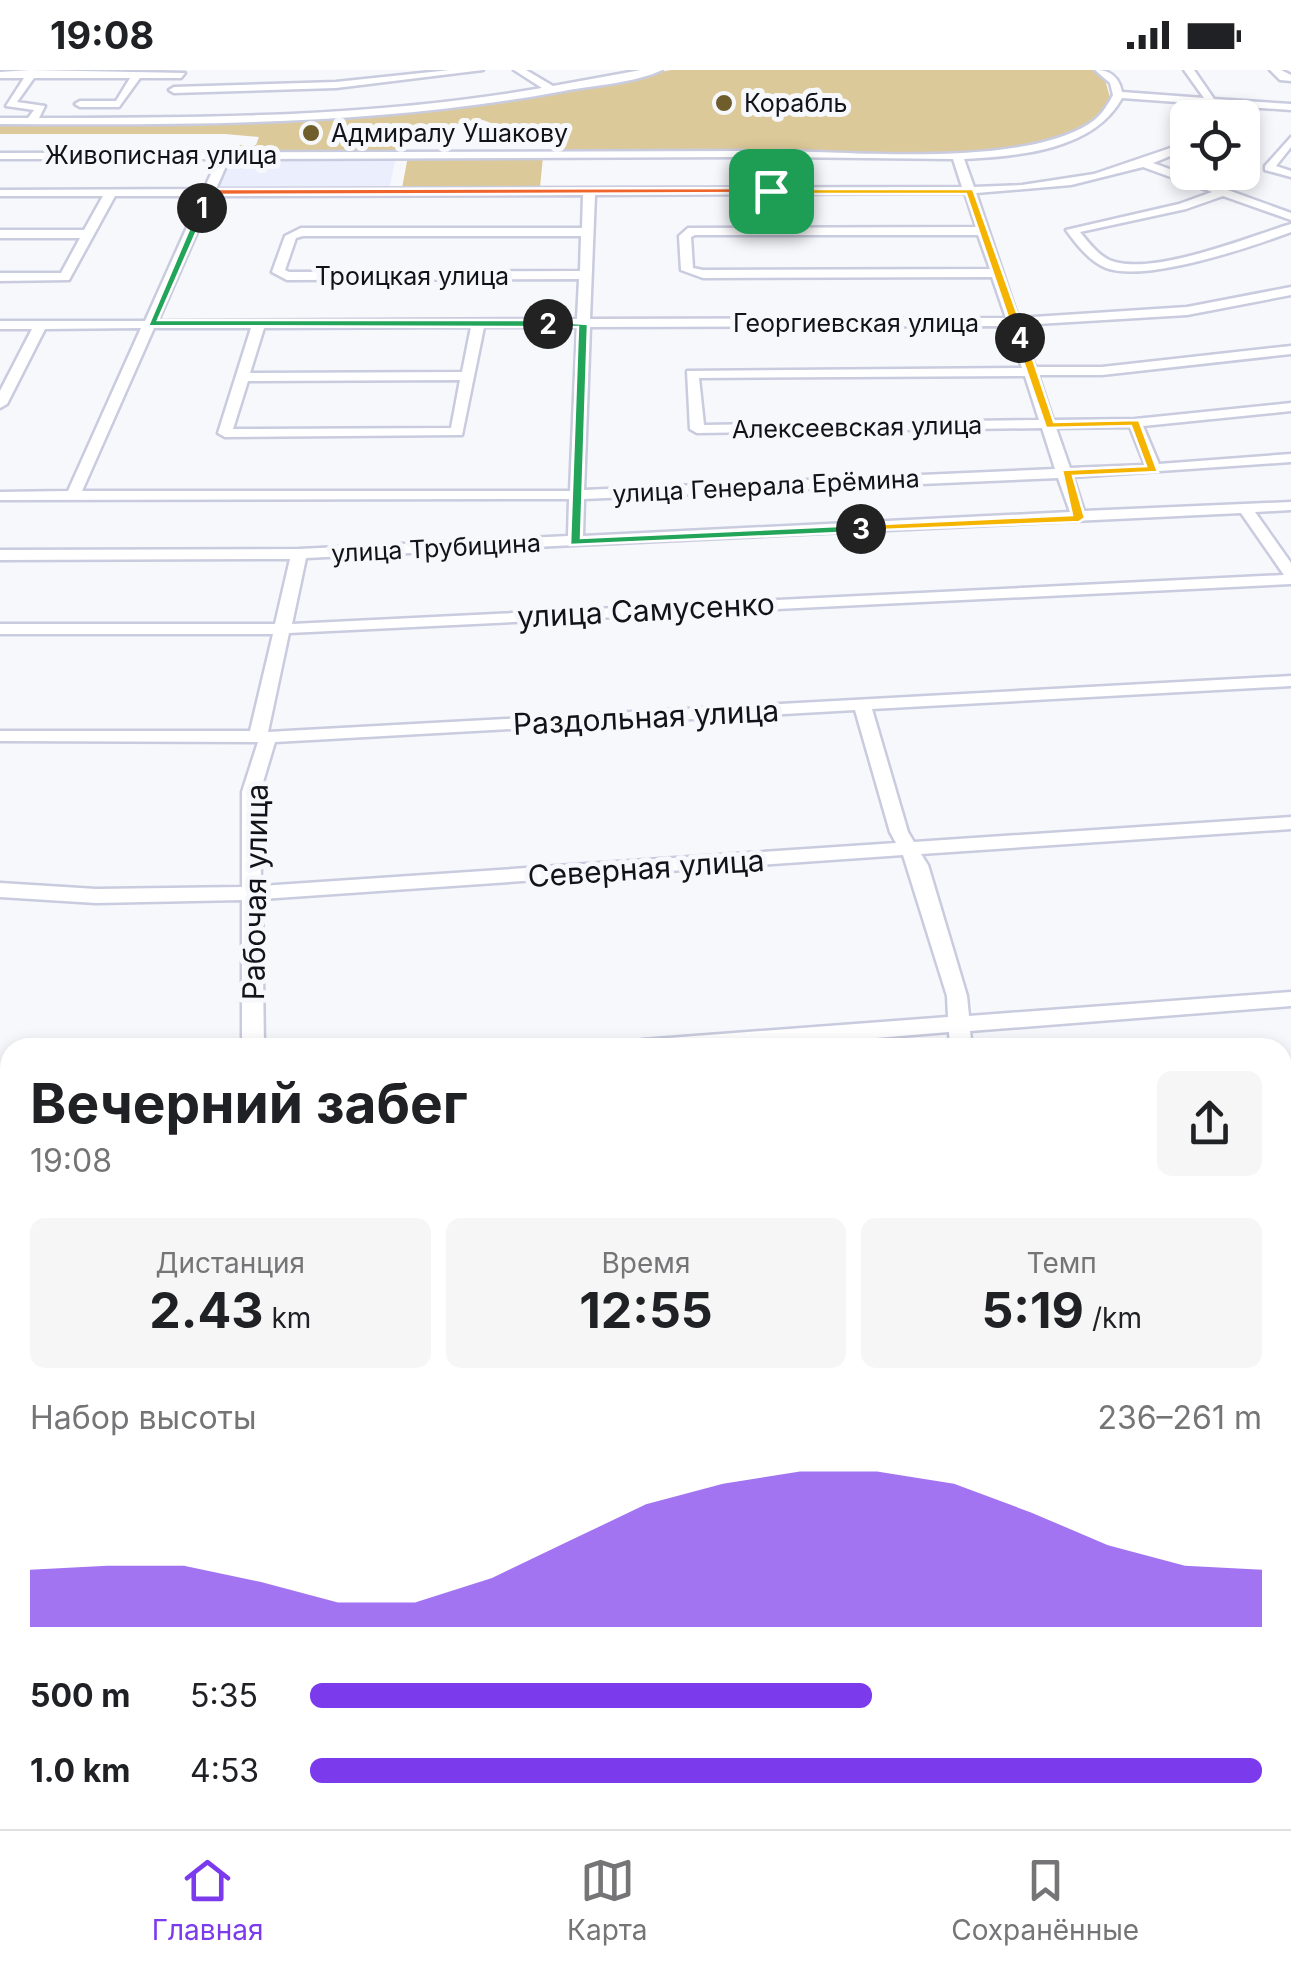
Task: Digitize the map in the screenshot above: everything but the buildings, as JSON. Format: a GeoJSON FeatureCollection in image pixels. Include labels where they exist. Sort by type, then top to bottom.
{"type":"FeatureCollection","features":[{"type":"Feature","properties":{"kind":"street"},"geometry":{"type":"LineString","coordinates":[[174,90],[336,86],[478,70]]}},
{"type":"Feature","properties":{"kind":"street"},"geometry":{"type":"LineString","coordinates":[[519,70],[552,90]]}},
{"type":"Feature","properties":{"kind":"street"},"geometry":{"type":"LineString","coordinates":[[0,121],[257,121],[374,114],[552,90],[657,70]]}},
{"type":"Feature","properties":{"kind":"street"},"geometry":{"type":"LineString","coordinates":[[779,154],[957,154],[1007,151],[1063,140],[1090,129],[1109,114],[1118,95],[1115,82],[1100,70]]}},
{"type":"Feature","properties":{"kind":"street"},"geometry":{"type":"LineString","coordinates":[[1189,70],[1210,100]]}},
{"type":"Feature","properties":{"kind":"street"},"geometry":{"type":"LineString","coordinates":[[1276,70],[1284,78],[1291,78]]}},
{"type":"Feature","properties":{"kind":"street"},"geometry":{"type":"LineString","coordinates":[[32,121],[41,108],[10,104],[33,73]]}},
{"type":"Feature","properties":{"kind":"street"},"geometry":{"type":"LineString","coordinates":[[80,104],[120,104],[139,73]]}},
{"type":"Feature","properties":{"kind":"street"},"geometry":{"type":"LineString","coordinates":[[0,75],[182,73],[142,144]]}},
{"type":"Feature","properties":{"kind":"street"},"geometry":{"type":"LineString","coordinates":[[70,121],[98,76]]}},
{"type":"Feature","properties":{"kind":"street"},"geometry":{"type":"LineString","coordinates":[[1118,95],[1196,100]]}},
{"type":"Feature","properties":{"kind":"street"},"geometry":{"type":"LineString","coordinates":[[1260,105],[1291,107]]}},
{"type":"Feature","properties":{"kind":"street"},"geometry":{"type":"LineString","coordinates":[[1291,140],[1269,168],[1291,174]]}},
{"type":"Feature","properties":{"kind":"street","name":"Живописная улица"},"geometry":{"type":"LineString","coordinates":[[0,156],[142,144],[226,155],[743,154]]}},
{"type":"Feature","properties":{"kind":"street"},"geometry":{"type":"LineString","coordinates":[[0,192],[969,191],[1093,180],[1170,153]]}},
{"type":"Feature","properties":{"kind":"street"},"geometry":{"type":"LineString","coordinates":[[957,154],[1079,518]]}},
{"type":"Feature","properties":{"kind":"street"},"geometry":{"type":"LineString","coordinates":[[73,496],[226,155]]}},
{"type":"Feature","properties":{"kind":"street"},"geometry":{"type":"LineString","coordinates":[[393,189],[402,155]]}},
{"type":"Feature","properties":{"kind":"street"},"geometry":{"type":"LineString","coordinates":[[1146,164],[1291,217]]}},
{"type":"Feature","properties":{"kind":"street"},"geometry":{"type":"LineString","coordinates":[[0,277],[65,277],[111,192]]}},
{"type":"Feature","properties":{"kind":"street"},"geometry":{"type":"LineString","coordinates":[[575,542],[589,192]]}},
{"type":"Feature","properties":{"kind":"street"},"geometry":{"type":"LineString","coordinates":[[1223,192],[1182,207],[1072,230],[1105,262],[1125,266],[1222,250],[1291,228]]}},
{"type":"Feature","properties":{"kind":"street"},"geometry":{"type":"LineString","coordinates":[[983,231],[692,231],[685,236],[687,270],[703,274],[997,273]]}},
{"type":"Feature","properties":{"kind":"street","name":"Троицкая улица"},"geometry":{"type":"LineString","coordinates":[[584,275],[287,276],[278,272],[291,236],[301,232],[587,232]]}},
{"type":"Feature","properties":{"kind":"street"},"geometry":{"type":"LineString","coordinates":[[0,234],[88,234]]}},
{"type":"Feature","properties":{"kind":"street","name":"Георгиевская улица"},"geometry":{"type":"LineString","coordinates":[[0,325],[1016,322],[1187,311],[1291,291]]}},
{"type":"Feature","properties":{"kind":"street"},"geometry":{"type":"LineString","coordinates":[[260,323],[226,433],[457,432],[478,323]]}},
{"type":"Feature","properties":{"kind":"street"},"geometry":{"type":"LineString","coordinates":[[0,404],[7,378],[40,325]]}},
{"type":"Feature","properties":{"kind":"street"},"geometry":{"type":"LineString","coordinates":[[1030,372],[1182,365],[1291,350]]}},
{"type":"Feature","properties":{"kind":"street","name":"Алексеевская улица"},"geometry":{"type":"LineString","coordinates":[[1030,372],[692,374],[697,429],[1050,426]]}},
{"type":"Feature","properties":{"kind":"street"},"geometry":{"type":"LineString","coordinates":[[244,377],[468,376]]}},
{"type":"Feature","properties":{"kind":"street"},"geometry":{"type":"LineString","coordinates":[[1050,426],[1135,423],[1291,407]]}},
{"type":"Feature","properties":{"kind":"street"},"geometry":{"type":"LineString","coordinates":[[1135,423],[1154,469]]}},
{"type":"Feature","properties":{"kind":"street","name":"улица Генерала Ерёмина"},"geometry":{"type":"LineString","coordinates":[[0,496],[574,496],[1154,469],[1291,458]]}},
{"type":"Feature","properties":{"kind":"street","name":"улица Трубицина"},"geometry":{"type":"LineString","coordinates":[[0,555],[299,554],[1291,506]]}},
{"type":"Feature","properties":{"kind":"street"},"geometry":{"type":"LineString","coordinates":[[1246,510],[1291,576]]}},
{"type":"Feature","properties":{"kind":"street","name":"Рабочая улица"},"geometry":{"type":"LineString","coordinates":[[252,1038],[251,792],[299,554]]}},
{"type":"Feature","properties":{"kind":"street","name":"улица Самусенко"},"geometry":{"type":"LineString","coordinates":[[0,629],[281,629],[1291,576]]}},
{"type":"Feature","properties":{"kind":"street","name":"Раздольная улица"},"geometry":{"type":"LineString","coordinates":[[0,736],[263,737],[1291,681]]}},
{"type":"Feature","properties":{"kind":"street"},"geometry":{"type":"LineString","coordinates":[[862,706],[898,832],[918,865],[957,996],[960,1038]]}},
{"type":"Feature","properties":{"kind":"street","name":"Северная улица"},"geometry":{"type":"LineString","coordinates":[[0,890],[96,896],[251,893],[1291,824]]}},
{"type":"Feature","properties":{"kind":"street"},"geometry":{"type":"LineString","coordinates":[[764,1038],[1291,999]]}},
{"type":"Feature","properties":{"kind":"shaded area"},"geometry":{"type":"Polygon","coordinates":[[[671,70],[1093,70],[1105,80],[1110,97],[1084,128],[1066,137],[1024,147],[961,153],[568,153],[483,120],[404,135],[398,152],[228,153],[231,145],[256,145],[259,137],[225,134],[0,134],[0,122],[253,122],[410,112],[567,90],[671,70]]]}},
{"type":"Feature","properties":{"kind":"shaded area"},"geometry":{"type":"Polygon","coordinates":[[[396,156],[389,190],[213,190],[228,157],[396,156]]]}},
{"type":"Feature","properties":{"kind":"shaded area"},"geometry":{"type":"Polygon","coordinates":[[[408,156],[543,157],[540,187],[402,188],[408,156]]]}},
{"type":"Feature","properties":{"kind":"place","name":"Корабль"},"geometry":{"type":"Point","coordinates":[724,103]}},
{"type":"Feature","properties":{"kind":"place","name":"Адмиралу Ушакову"},"geometry":{"type":"Point","coordinates":[311,133]}},
{"type":"Feature","properties":{"kind":"route"},"geometry":{"type":"LineString","coordinates":[[771,191],[969,191],[1050,426],[1135,423],[1154,469],[1066,472],[1079,518],[575,542],[583,324],[151,324],[209,192],[771,191]]}}]}
